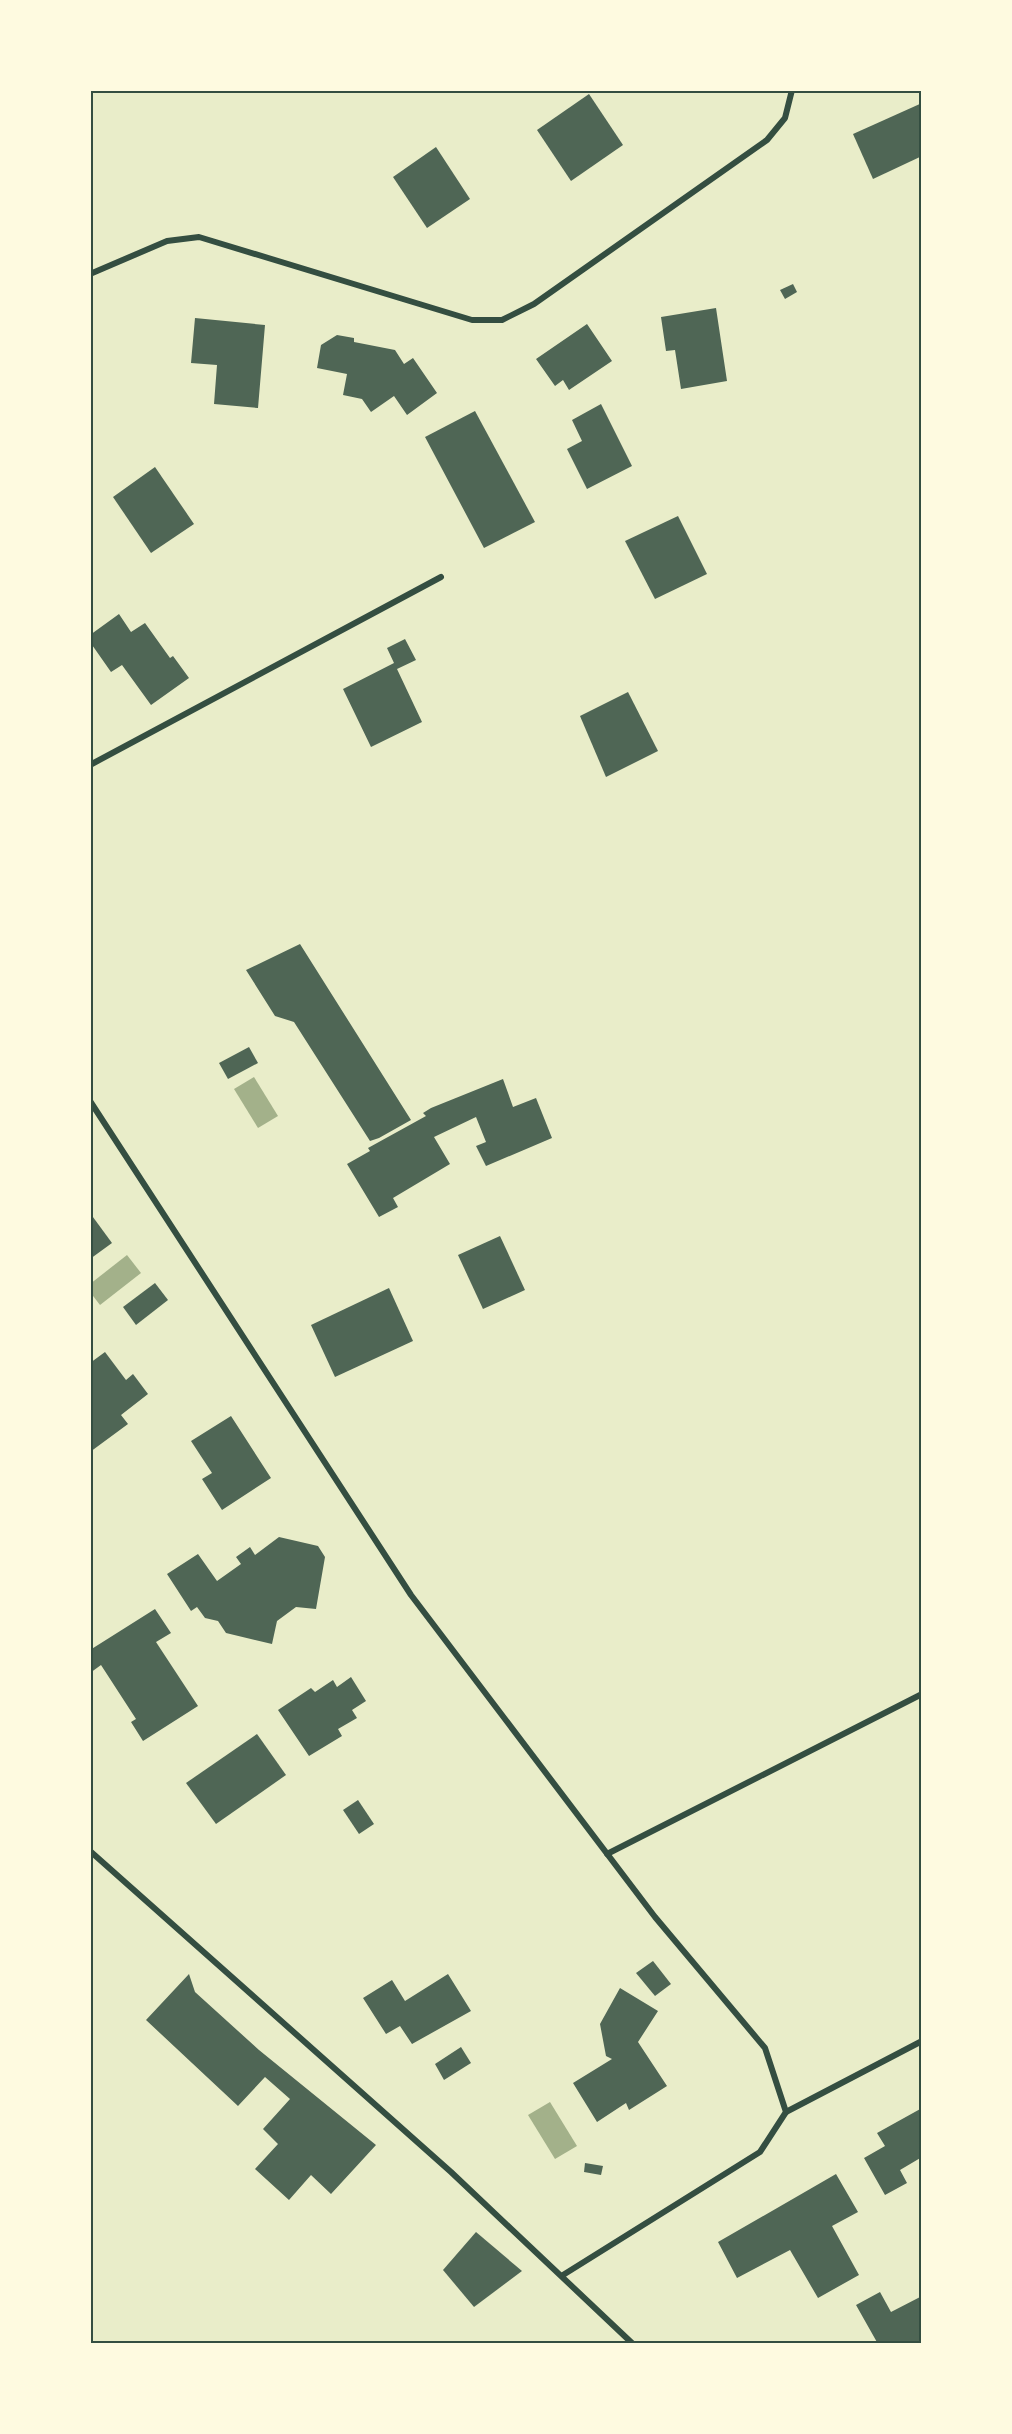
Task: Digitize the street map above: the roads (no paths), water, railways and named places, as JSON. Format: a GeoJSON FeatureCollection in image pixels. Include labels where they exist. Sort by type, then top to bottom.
{"type":"FeatureCollection","features":[{"type":"Feature","properties":{"kind":"street"},"geometry":{"type":"LineString","coordinates":[[90,274],[167,241],[199,237],[472,320],[502,320],[534,303],[767,140],[785,117],[792,90]]}},
{"type":"Feature","properties":{"kind":"street"},"geometry":{"type":"LineString","coordinates":[[90,765],[441,577]]}},
{"type":"Feature","properties":{"kind":"street"},"geometry":{"type":"LineString","coordinates":[[90,1101],[411,1595],[655,1917],[765,2048],[786,2112]]}},
{"type":"Feature","properties":{"kind":"street"},"geometry":{"type":"LineString","coordinates":[[608,1854],[922,1694]]}},
{"type":"Feature","properties":{"kind":"street"},"geometry":{"type":"LineString","coordinates":[[90,1851],[451,2172],[633,2344]]}},
{"type":"Feature","properties":{"kind":"street"},"geometry":{"type":"LineString","coordinates":[[563,2276],[760,2152],[786,2112],[922,2042]]}}]}
